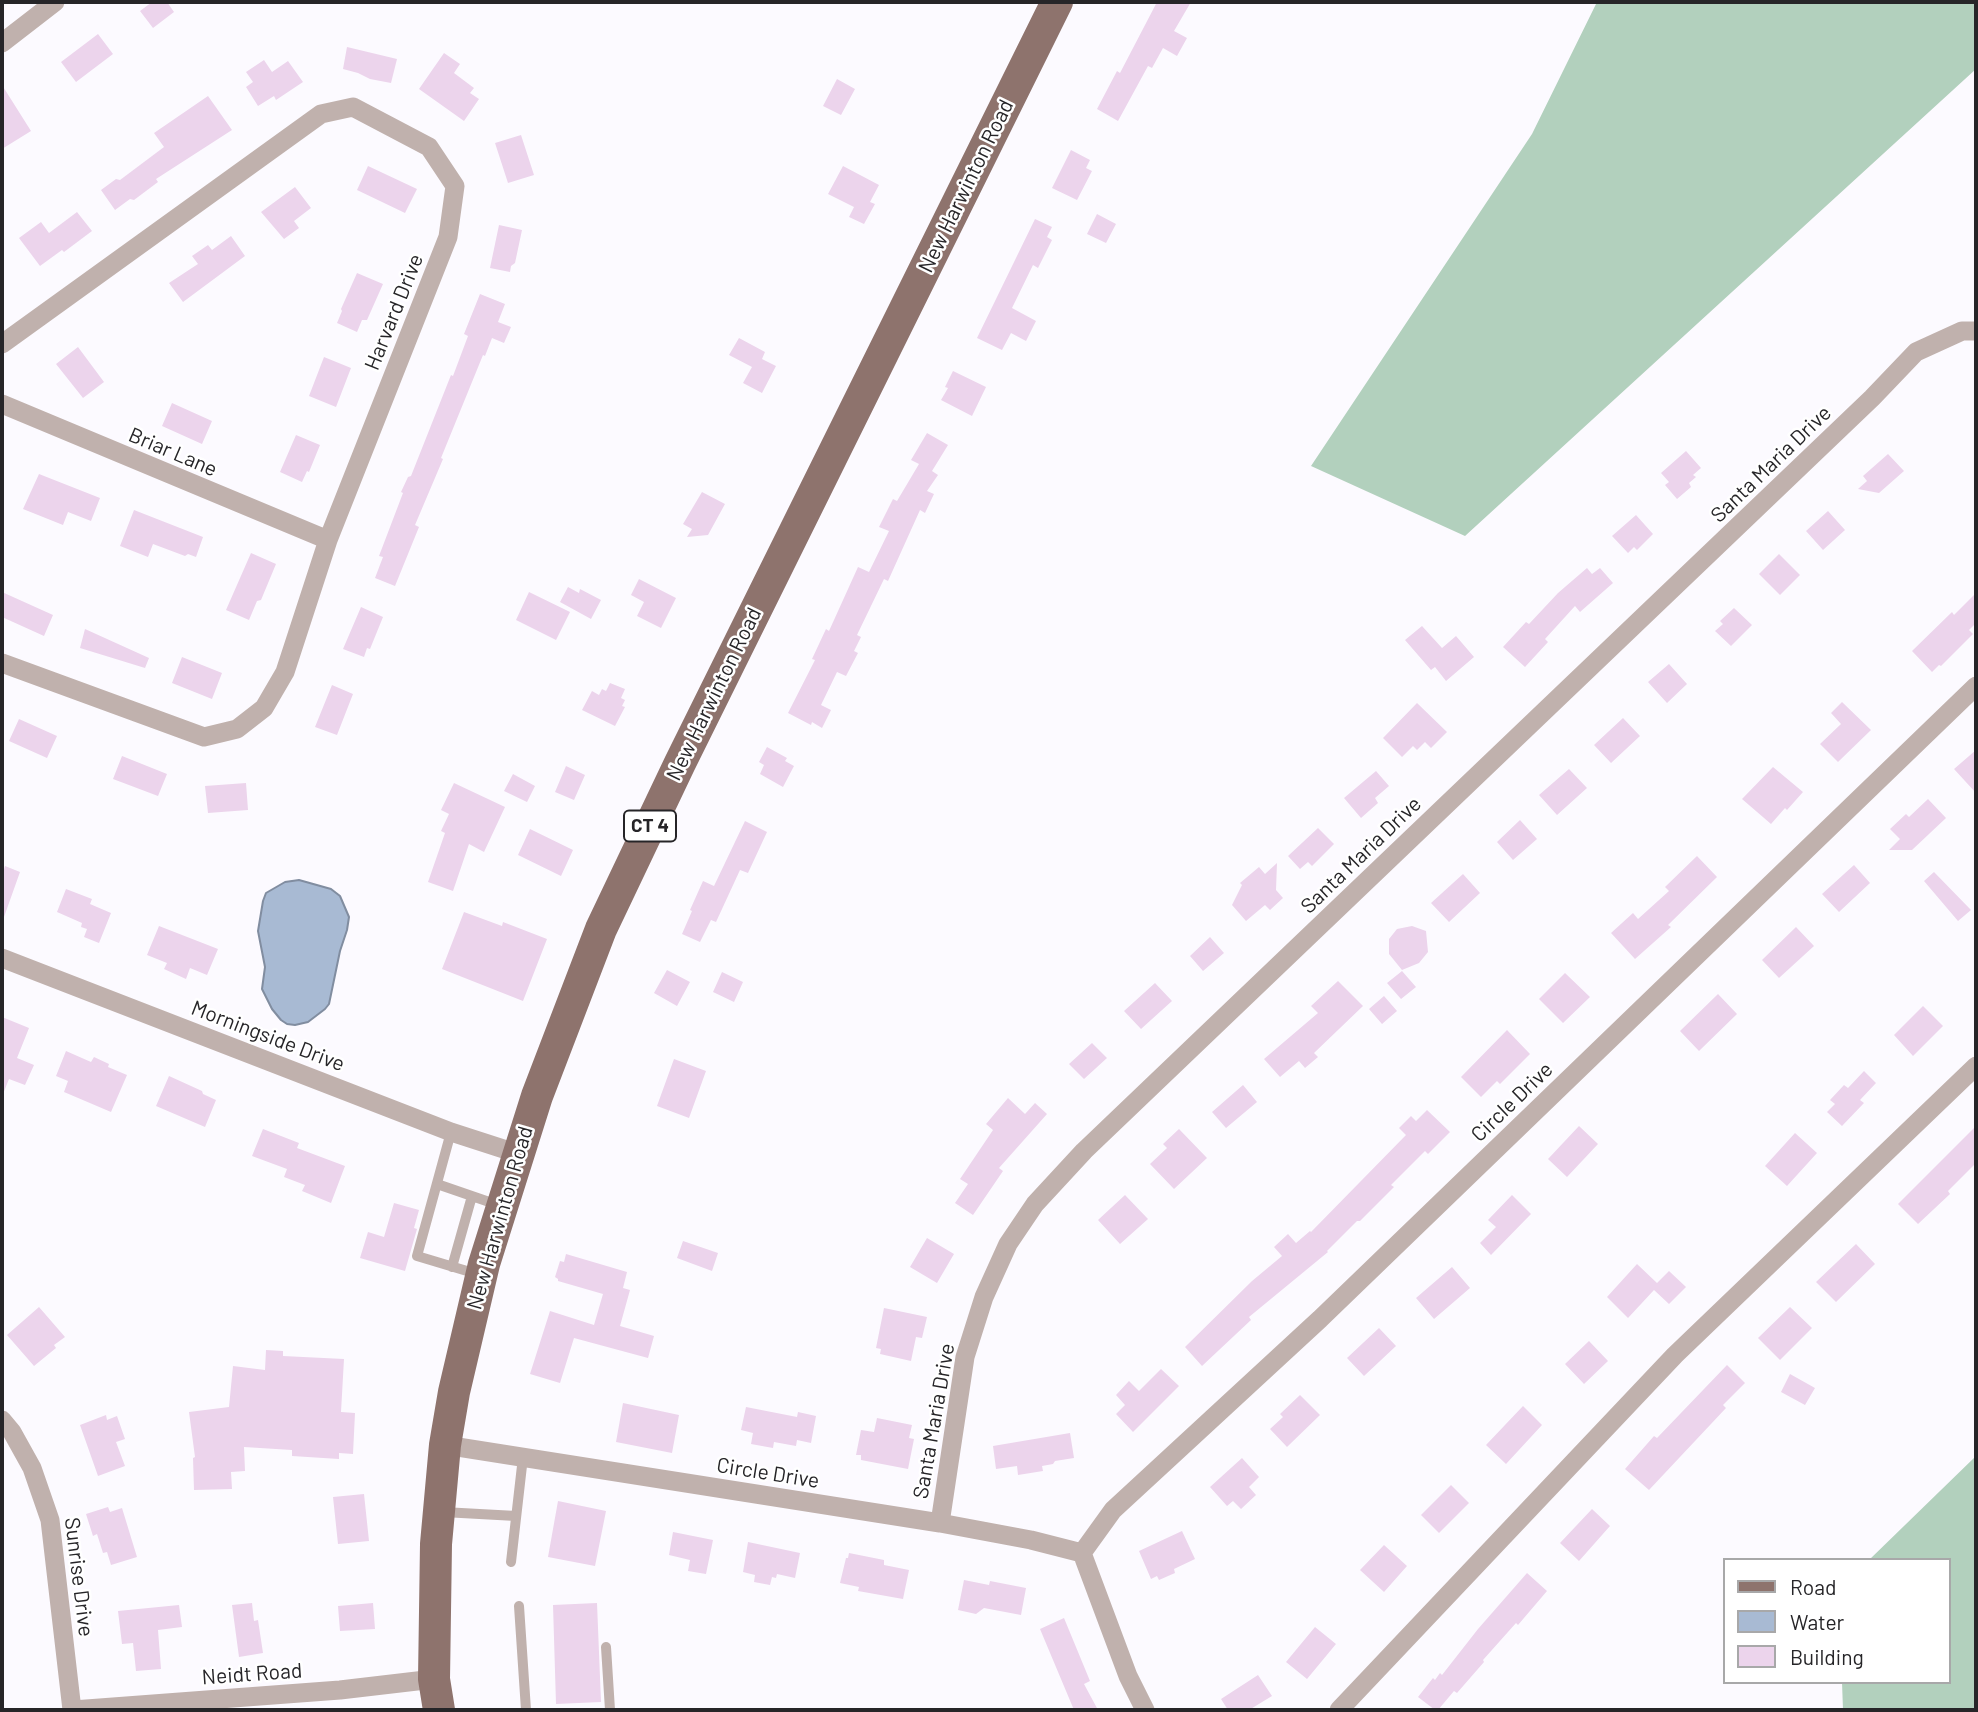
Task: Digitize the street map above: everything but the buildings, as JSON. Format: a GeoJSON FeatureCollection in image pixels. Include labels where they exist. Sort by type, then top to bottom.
{"type":"FeatureCollection","features":[{"type":"Feature","properties":{"kind":"main road","name":"New Harwinton Road"},"geometry":{"type":"LineString","coordinates":[[439,1710],[434,1679],[436,1556],[445,1445],[454,1392],[467,1271],[502,1206],[537,1096],[601,929],[680,763],[1057,2]]}},
{"type":"Feature","properties":{"kind":"street"},"geometry":{"type":"LineString","coordinates":[[2,43],[55,2]]}},
{"type":"Feature","properties":{"kind":"street","name":"Harvard Drive"},"geometry":{"type":"LineString","coordinates":[[2,344],[321,114],[353,107],[429,147],[455,186],[448,237],[328,540],[285,672],[264,708],[237,729],[204,737],[2,663]]}},
{"type":"Feature","properties":{"kind":"street","name":"Santa Maria Drive"},"geometry":{"type":"LineString","coordinates":[[940,1523],[965,1357],[984,1297],[1008,1244],[1035,1204],[1084,1151],[1872,398],[1916,352],[1962,331],[1976,331]]}},
{"type":"Feature","properties":{"kind":"street","name":"Briar Lane"},"geometry":{"type":"LineString","coordinates":[[2,404],[328,540]]}},
{"type":"Feature","properties":{"kind":"street","name":"Circle Drive"},"geometry":{"type":"LineString","coordinates":[[445,1445],[940,1523],[1031,1540],[1082,1553],[1113,1510],[1320,1320],[1976,686]]}},
{"type":"Feature","properties":{"kind":"street","name":"Morningside Drive"},"geometry":{"type":"LineString","coordinates":[[2,958],[451,1132],[519,1154]]}},
{"type":"Feature","properties":{"kind":"street"},"geometry":{"type":"LineString","coordinates":[[1339,1710],[1675,1355],[1976,1066]]}},
{"type":"Feature","properties":{"kind":"street","name":"Sunrise Drive"},"geometry":{"type":"LineString","coordinates":[[2,1420],[12,1432],[32,1468],[50,1520],[73,1710]]}},
{"type":"Feature","properties":{"kind":"street"},"geometry":{"type":"LineString","coordinates":[[1082,1553],[1128,1676],[1145,1710]]}},
{"type":"Feature","properties":{"kind":"street","name":"Neidt Road"},"geometry":{"type":"LineString","coordinates":[[73,1710],[340,1690],[434,1679]]}},
{"type":"Feature","properties":{"kind":"lane"},"geometry":{"type":"LineString","coordinates":[[451,1132],[417,1256],[467,1271],[472,1196]]}},
{"type":"Feature","properties":{"kind":"lane"},"geometry":{"type":"LineString","coordinates":[[437,1184],[502,1206]]}},
{"type":"Feature","properties":{"kind":"lane"},"geometry":{"type":"LineString","coordinates":[[511,1562],[523,1457]]}},
{"type":"Feature","properties":{"kind":"lane"},"geometry":{"type":"LineString","coordinates":[[439,1511],[516,1516]]}},
{"type":"Feature","properties":{"kind":"lane"},"geometry":{"type":"LineString","coordinates":[[519,1606],[526,1710]]}},
{"type":"Feature","properties":{"kind":"lane"},"geometry":{"type":"LineString","coordinates":[[606,1647],[610,1710]]}},
{"type":"Feature","properties":{"kind":"green space"},"geometry":{"type":"Polygon","coordinates":[[[1597,2],[1976,2],[1976,69],[1465,536],[1311,466],[1532,134],[1597,2]]]}},
{"type":"Feature","properties":{"kind":"green space"},"geometry":{"type":"Polygon","coordinates":[[[1976,1456],[1976,1710],[1843,1710],[1842,1684],[1950,1684],[1950,1558],[1871,1558],[1976,1456]]]}},
{"type":"Feature","properties":{"kind":"water"},"geometry":{"type":"Polygon","coordinates":[[[299,880],[331,889],[340,896],[349,917],[329,1004],[308,1022],[295,1025],[281,1020],[262,989],[265,967],[258,931],[266,893],[285,882],[299,880]]]}}]}
